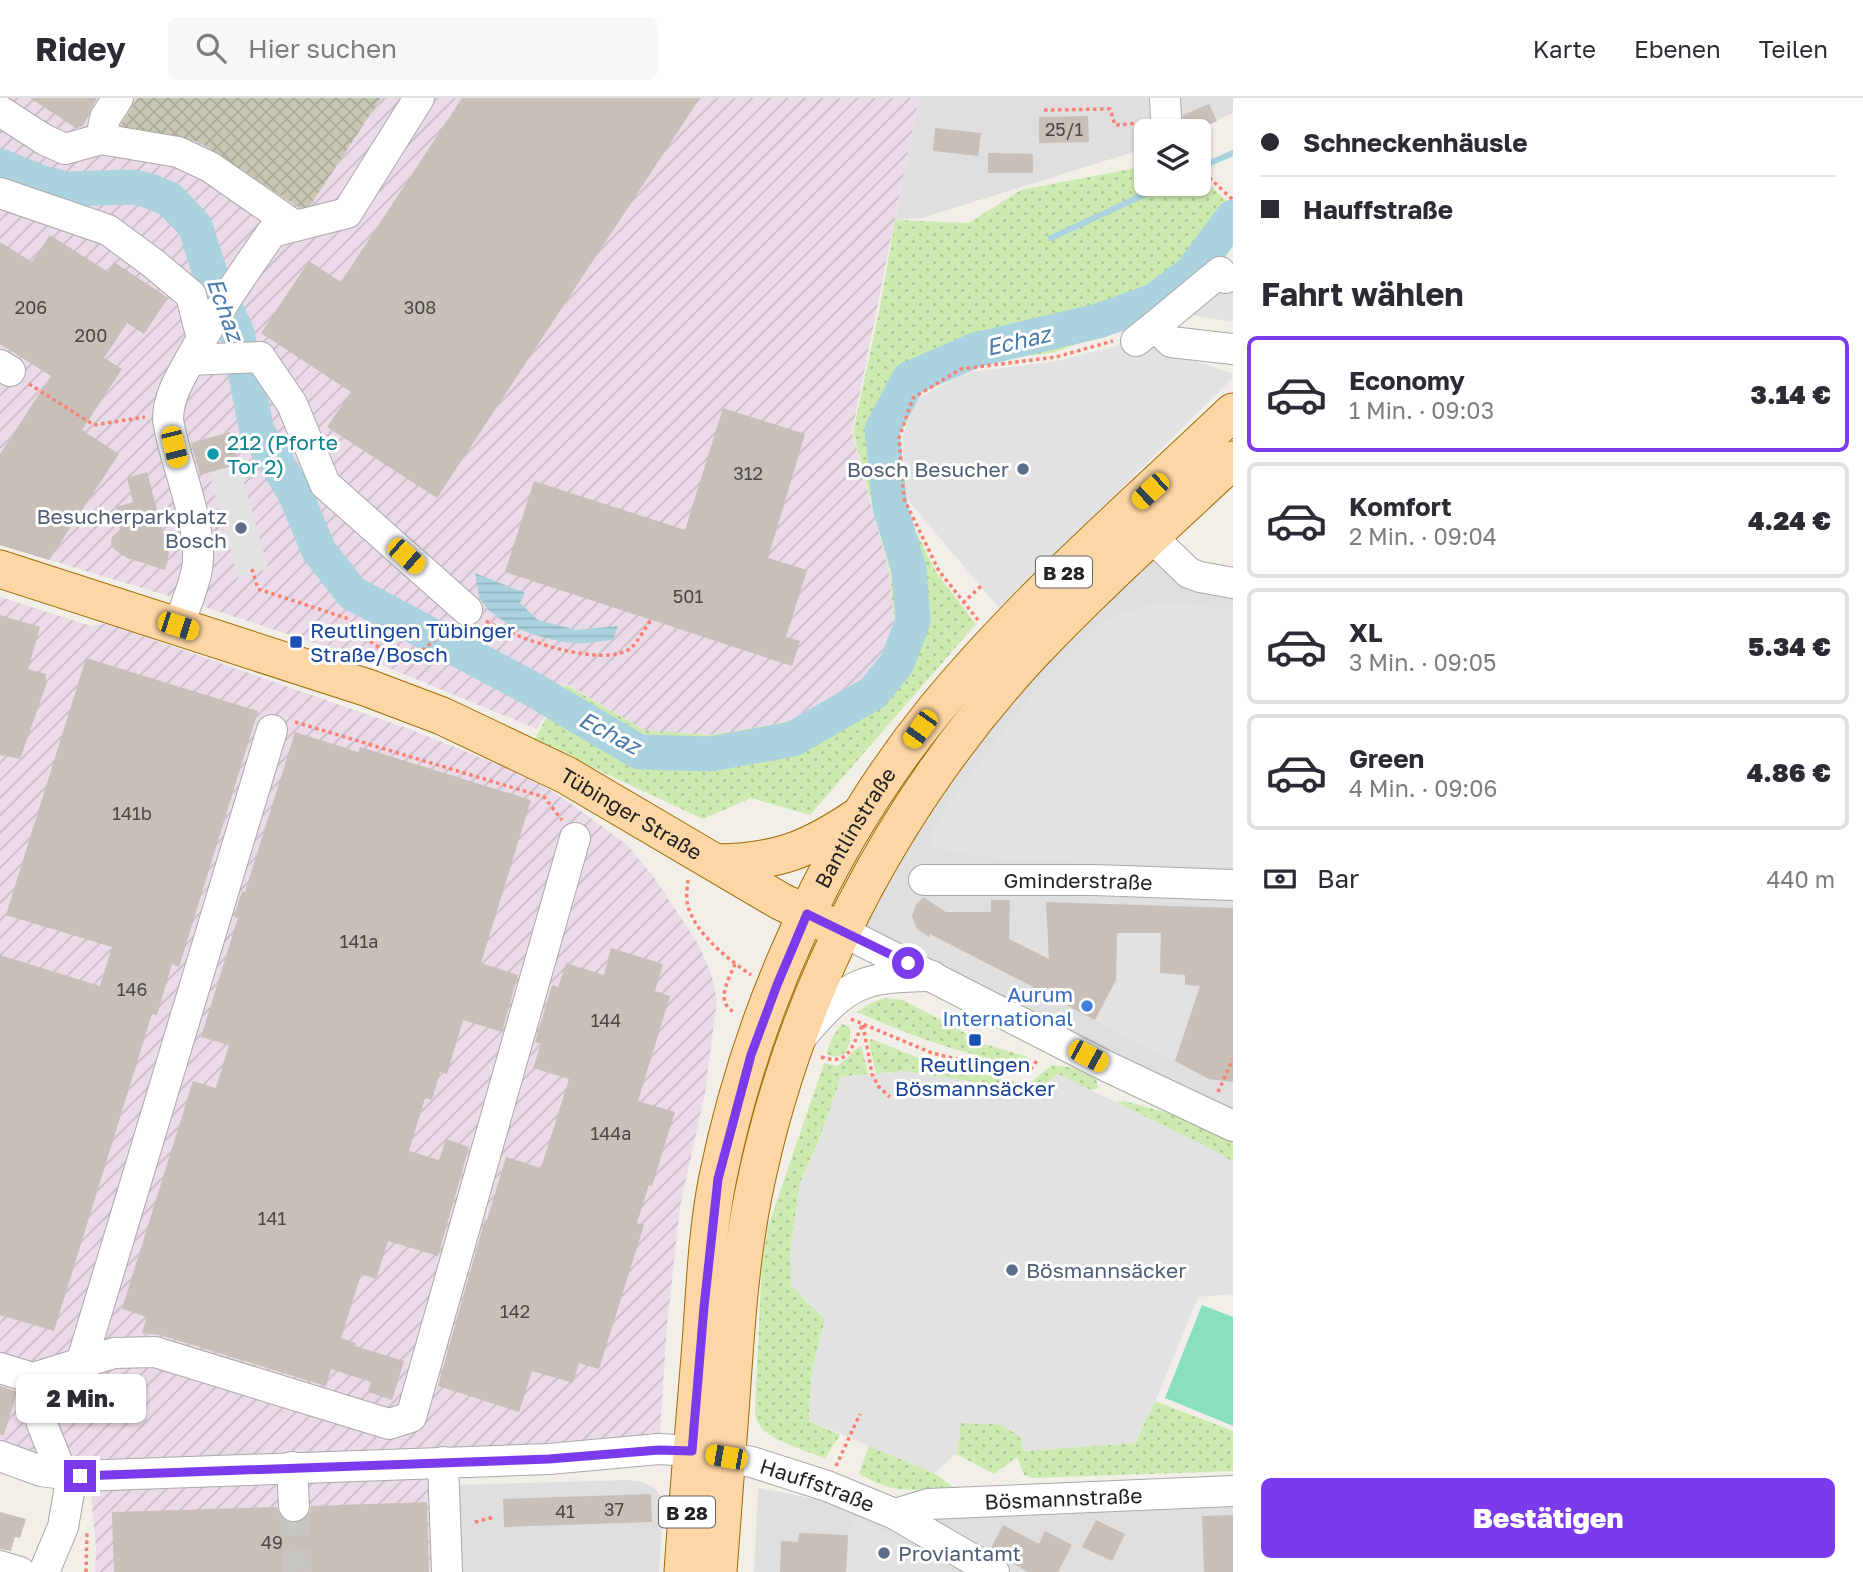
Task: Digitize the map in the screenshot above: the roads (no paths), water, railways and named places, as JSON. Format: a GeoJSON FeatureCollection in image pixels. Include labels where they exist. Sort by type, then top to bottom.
{"type":"FeatureCollection","features":[{"type":"Feature","properties":{"kind":"main road","name":"Bantlinstraße"},"geometry":{"type":"LineString","coordinates":[[683,1572],[736,1327],[746,1238],[761,1160],[807,1052],[842,931],[894,836],[932,776],[1233,412]]}},
{"type":"Feature","properties":{"kind":"main road","name":"Bantlinstraße"},"geometry":{"type":"LineString","coordinates":[[718,1572],[709,1454],[704,1307],[718,1179],[751,1055],[807,914],[864,812],[917,734],[955,686],[1027,608],[1139,524],[1233,460]]}},
{"type":"Feature","properties":{"kind":"main road","name":"Tübinger Straße"},"geometry":{"type":"LineString","coordinates":[[0,571],[368,688],[464,725],[566,775],[703,867],[842,931]]}},
{"type":"Feature","properties":{"kind":"main road"},"geometry":{"type":"LineString","coordinates":[[703,867],[760,861],[797,850],[825,838],[864,812]]}},
{"type":"Feature","properties":{"kind":"street"},"geometry":{"type":"LineString","coordinates":[[101,139],[105,118],[118,98]]}},
{"type":"Feature","properties":{"kind":"street"},"geometry":{"type":"LineString","coordinates":[[178,626],[197,569],[197,542],[169,428],[168,413],[176,384],[238,280],[272,232],[347,213],[419,98]]}},
{"type":"Feature","properties":{"kind":"street"},"geometry":{"type":"LineString","coordinates":[[0,111],[65,149],[101,139],[178,152],[210,167],[295,226]]}},
{"type":"Feature","properties":{"kind":"street"},"geometry":{"type":"LineString","coordinates":[[0,193],[108,230],[191,295],[202,338],[226,358],[260,357],[292,404],[325,484],[463,614]]}},
{"type":"Feature","properties":{"kind":"street"},"geometry":{"type":"LineString","coordinates":[[1225,278],[1220,272],[1145,334],[1171,342],[1233,349]]}},
{"type":"Feature","properties":{"kind":"street"},"geometry":{"type":"LineString","coordinates":[[1139,524],[1189,573],[1233,583]]}},
{"type":"Feature","properties":{"kind":"street"},"geometry":{"type":"LineString","coordinates":[[0,571],[16,588],[87,611],[109,624]]}},
{"type":"Feature","properties":{"kind":"street"},"geometry":{"type":"LineString","coordinates":[[81,1364],[283,726]]}},
{"type":"Feature","properties":{"kind":"street"},"geometry":{"type":"LineString","coordinates":[[0,1368],[33,1378],[114,1353],[155,1352],[389,1424],[411,1416],[575,838]]}},
{"type":"Feature","properties":{"kind":"street","name":"Gminderstraße"},"geometry":{"type":"LineString","coordinates":[[924,880],[1233,884]]}},
{"type":"Feature","properties":{"kind":"street","name":"Tübinger Straße"},"geometry":{"type":"LineString","coordinates":[[842,931],[1220,1120]]}},
{"type":"Feature","properties":{"kind":"street"},"geometry":{"type":"LineString","coordinates":[[807,1052],[834,1000],[854,987],[886,978],[932,976]]}},
{"type":"Feature","properties":{"kind":"street"},"geometry":{"type":"LineString","coordinates":[[33,1378],[43,1424],[67,1475],[63,1527],[44,1572]]}},
{"type":"Feature","properties":{"kind":"street","name":"Hauffstraße"},"geometry":{"type":"LineString","coordinates":[[0,1457],[41,1471],[67,1475],[549,1459],[659,1450],[709,1454],[827,1486],[895,1514],[994,1572]]}},
{"type":"Feature","properties":{"kind":"street"},"geometry":{"type":"LineString","coordinates":[[443,1462],[447,1572]]}},
{"type":"Feature","properties":{"kind":"street"},"geometry":{"type":"LineString","coordinates":[[292,1467],[294,1506]]}},
{"type":"Feature","properties":{"kind":"street","name":"Bösmannstraße"},"geometry":{"type":"LineString","coordinates":[[895,1514],[928,1503],[1233,1491]]}},
{"type":"Feature","properties":{"kind":"street"},"geometry":{"type":"LineString","coordinates":[[0,1566],[20,1572]]}},
{"type":"Feature","properties":{"kind":"water"},"geometry":{"type":"Polygon","coordinates":[[[475,573],[525,593],[520,603],[538,620],[576,630],[618,626],[613,640],[564,642],[537,636],[510,624],[488,609],[481,600],[475,573]]]}},
{"type":"Feature","properties":{"kind":"waterway"},"geometry":{"type":"LineString","coordinates":[[1211,163],[1233,153]]}},
{"type":"Feature","properties":{"kind":"waterway","name":"Echaz"},"geometry":{"type":"LineString","coordinates":[[0,166],[42,183],[66,189],[134,187],[169,199],[195,226],[211,276],[237,333],[257,431],[295,493],[319,551],[352,593],[534,690],[639,752],[710,754],[793,739],[873,693],[897,663],[913,621],[909,569],[890,507],[882,430],[909,379],[975,350],[1098,321],[1154,301],[1191,273],[1233,217]]}},
{"type":"Feature","properties":{"kind":"waterway"},"geometry":{"type":"LineString","coordinates":[[1051,238],[1141,196]]}},
{"type":"Feature","properties":{"kind":"tunnel"},"geometry":{"type":"LineString","coordinates":[[294,1506],[297,1572]]}},
{"type":"Feature","properties":{"kind":"place","name":"212 (Pforte Tor 2)"},"geometry":{"type":"Point","coordinates":[213,454]}},
{"type":"Feature","properties":{"kind":"place","name":"Bosch Besucher"},"geometry":{"type":"Point","coordinates":[1023,469]}},
{"type":"Feature","properties":{"kind":"place","name":"Besucherparkplatz Bosch"},"geometry":{"type":"Point","coordinates":[241,528]}},
{"type":"Feature","properties":{"kind":"place","name":"Reutlingen Tübinger Straße/Bosch"},"geometry":{"type":"Point","coordinates":[296,642]}},
{"type":"Feature","properties":{"kind":"place","name":"Aurum International"},"geometry":{"type":"Point","coordinates":[1087,1006]}},
{"type":"Feature","properties":{"kind":"place","name":"Reutlingen Bösmannsäcker"},"geometry":{"type":"Point","coordinates":[975,1040]}},
{"type":"Feature","properties":{"kind":"place","name":"Bösmannsäcker"},"geometry":{"type":"Point","coordinates":[1012,1270]}},
{"type":"Feature","properties":{"kind":"place","name":"Proviantamt"},"geometry":{"type":"Point","coordinates":[884,1553]}}]}
